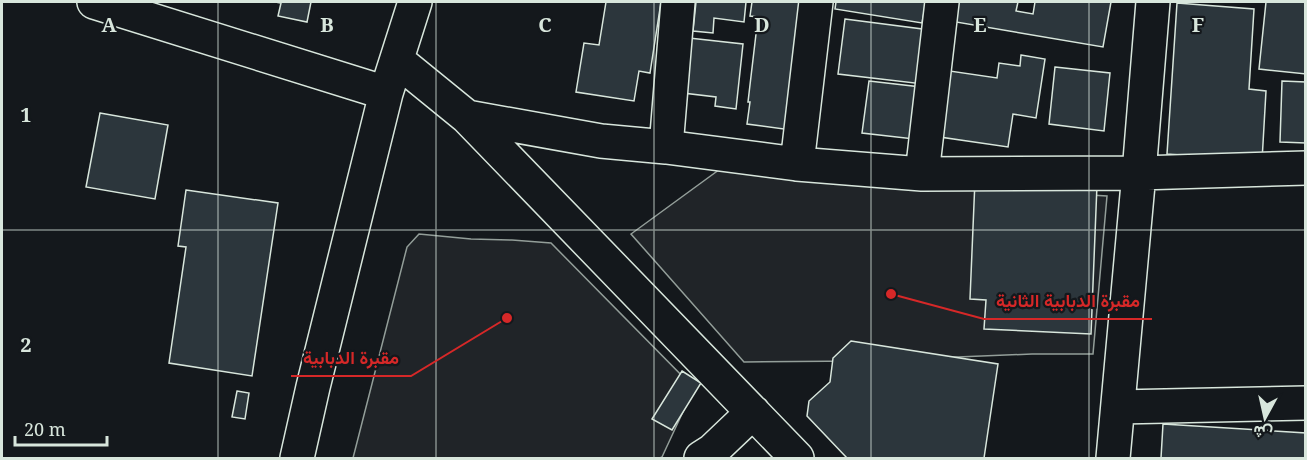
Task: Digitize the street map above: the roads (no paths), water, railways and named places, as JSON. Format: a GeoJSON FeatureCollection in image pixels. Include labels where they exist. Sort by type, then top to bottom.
{"type":"FeatureCollection","features":[{"type":"Feature","properties":{"kind":"street"},"geometry":{"type":"LineString","coordinates":[[94,2],[386,93]]}},
{"type":"Feature","properties":{"kind":"street"},"geometry":{"type":"LineString","coordinates":[[297,459],[386,93],[415,2]]}},
{"type":"Feature","properties":{"kind":"street"},"geometry":{"type":"LineString","coordinates":[[666,147],[678,2]]}},
{"type":"Feature","properties":{"kind":"street"},"geometry":{"type":"LineString","coordinates":[[797,164],[816,2]]}},
{"type":"Feature","properties":{"kind":"street"},"geometry":{"type":"LineString","coordinates":[[922,174],[942,2]]}},
{"type":"Feature","properties":{"kind":"street"},"geometry":{"type":"LineString","coordinates":[[1113,459],[1140,173],[1153,2]]}},
{"type":"Feature","properties":{"kind":"street"},"geometry":{"type":"LineString","coordinates":[[397,60],[467,117],[797,459]]}},
{"type":"Feature","properties":{"kind":"street"},"geometry":{"type":"LineString","coordinates":[[467,117],[601,141],[797,164],[922,174],[1140,173],[1305,168]]}},
{"type":"Feature","properties":{"kind":"street"},"geometry":{"type":"LineString","coordinates":[[1118,407],[1305,403]]}},
{"type":"Feature","properties":{"kind":"street"},"geometry":{"type":"LineString","coordinates":[[701,459],[753,412]]}},
{"type":"Feature","properties":{"kind":"place","name":"مقبرة الدبابية الثانية"},"geometry":{"type":"Point","coordinates":[891,294]}},
{"type":"Feature","properties":{"kind":"place","name":"مقبرة الدبابية"},"geometry":{"type":"Point","coordinates":[507,318]}}]}
